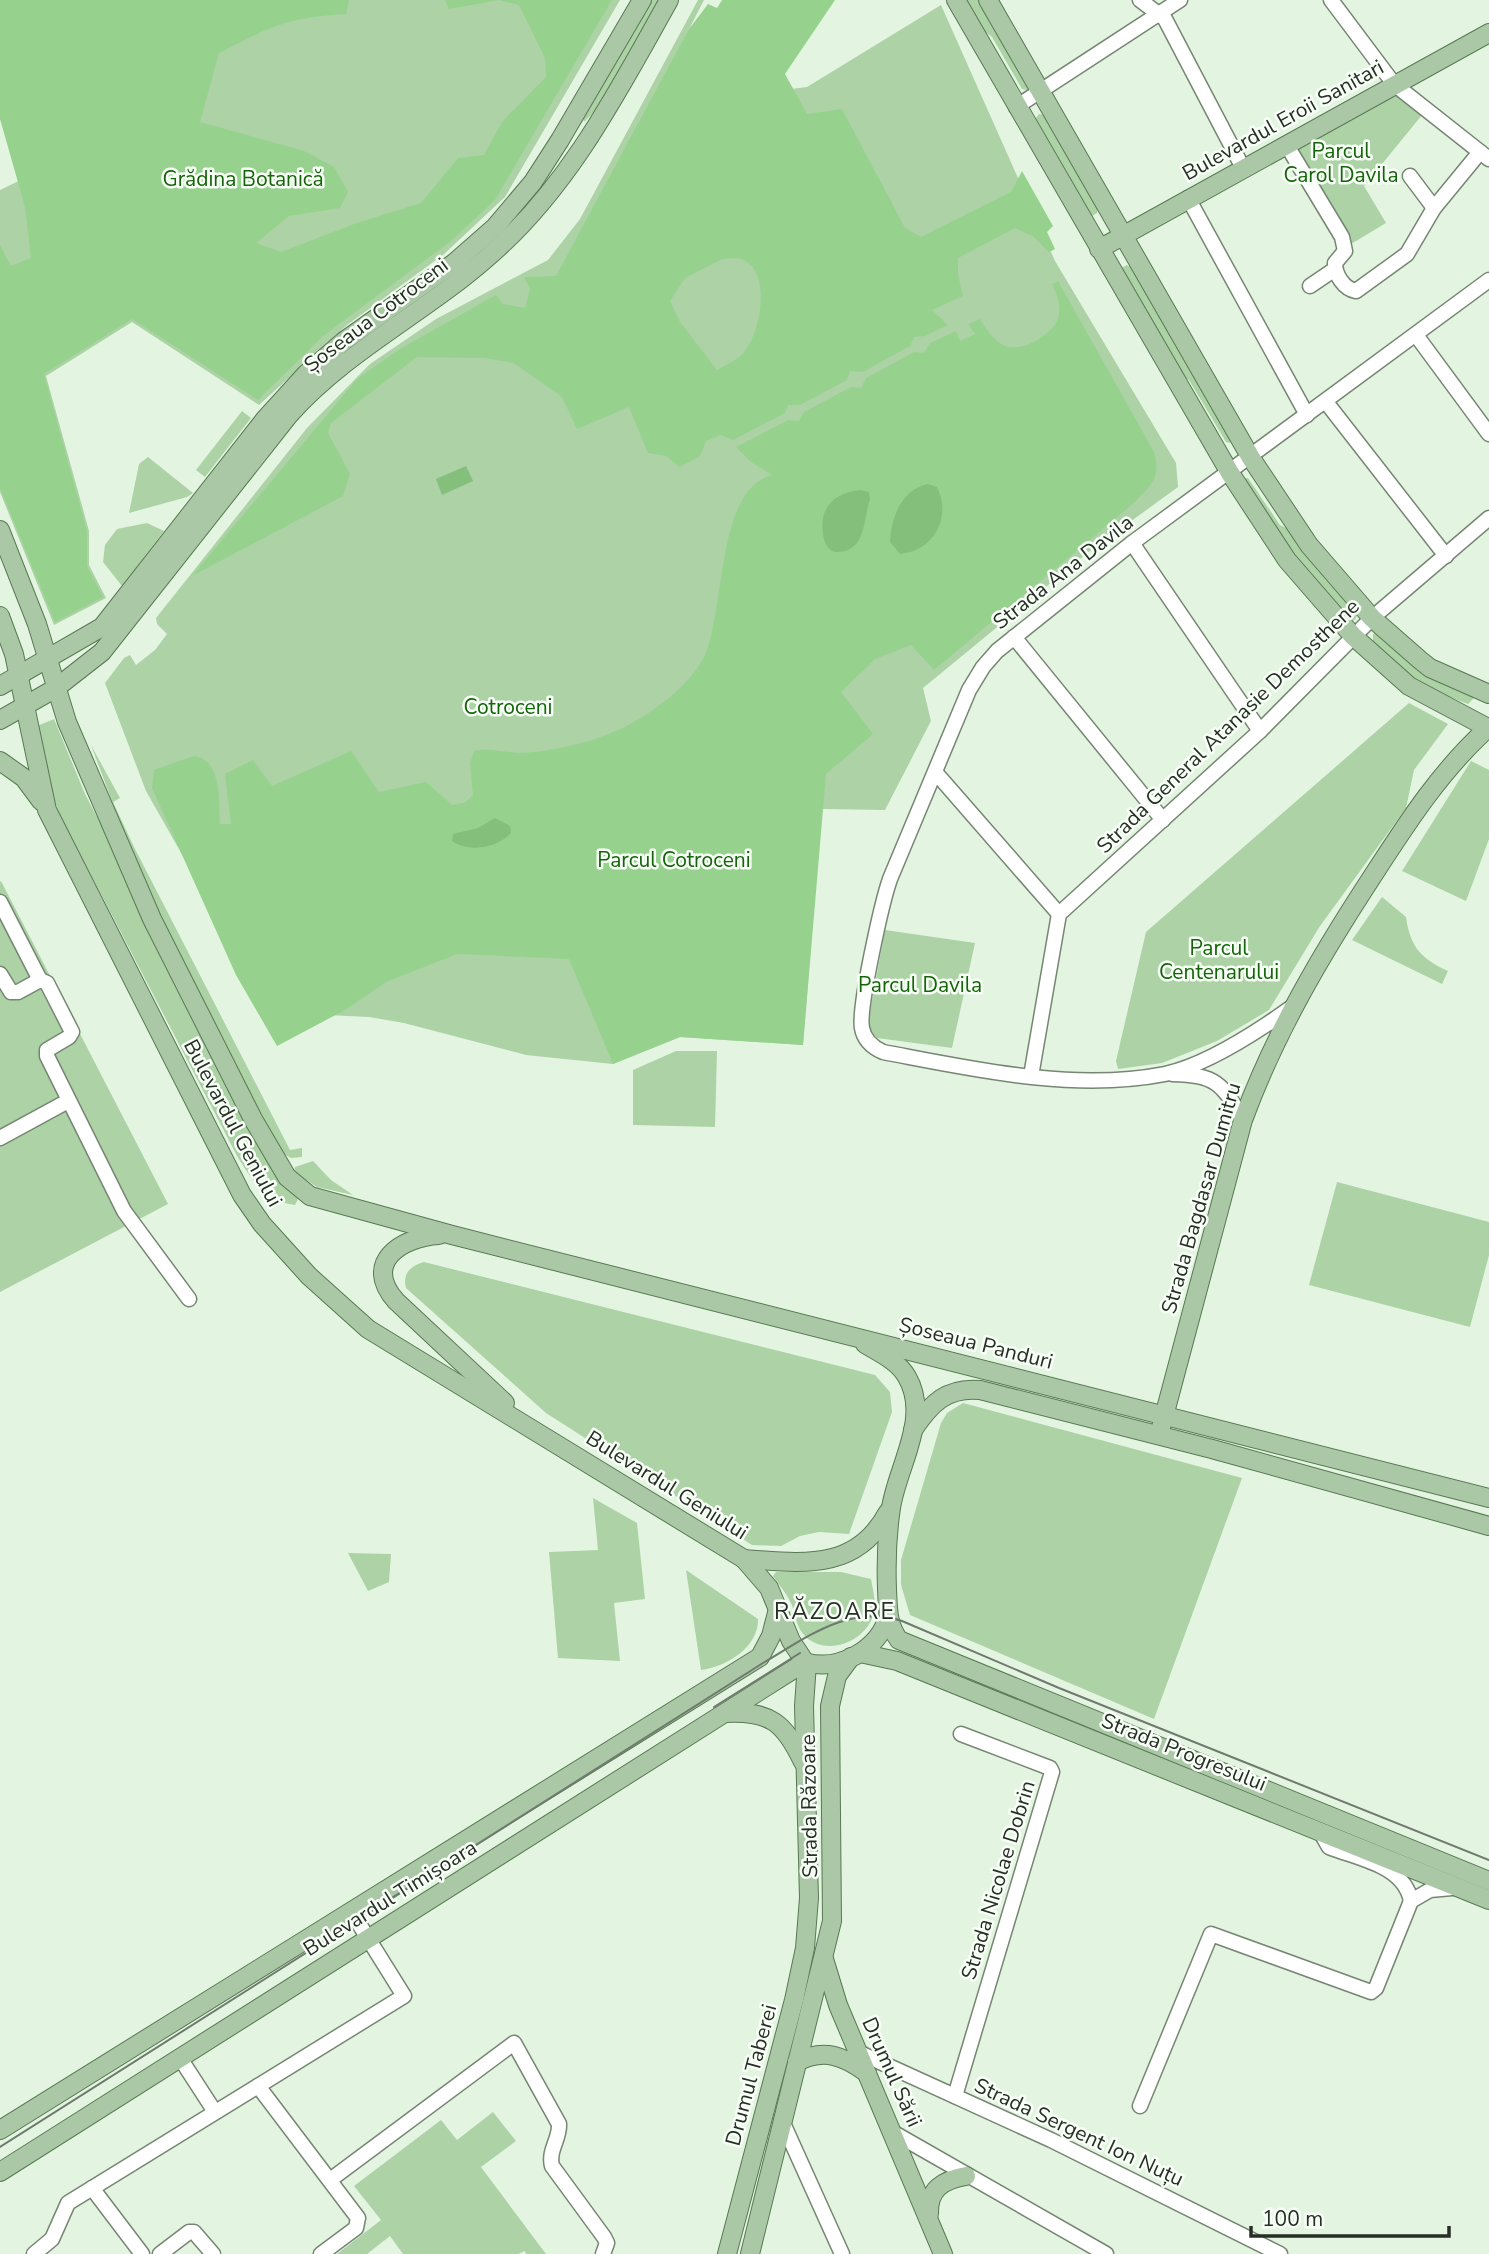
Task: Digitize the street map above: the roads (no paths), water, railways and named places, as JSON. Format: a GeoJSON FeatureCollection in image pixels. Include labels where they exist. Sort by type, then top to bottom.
{"type":"FeatureCollection","features":[{"type":"Feature","properties":{"kind":"main road","name":"Șoseaua Cotroceni"},"geometry":{"type":"LineString","coordinates":[[0,686],[89,637],[108,621],[265,419],[306,374],[344,341],[454,263],[509,211],[560,140],[642,0]]}},
{"type":"Feature","properties":{"kind":"main road","name":"Șoseaua Cotroceni"},"geometry":{"type":"LineString","coordinates":[[0,720],[56,688],[92,662],[117,636],[299,404],[354,354],[439,296],[489,256],[533,212],[592,134],[669,0]]}},
{"type":"Feature","properties":{"kind":"main road"},"geometry":{"type":"LineString","coordinates":[[956,0],[1230,473],[1302,580],[1353,636],[1409,686],[1459,715],[1488,728]]}},
{"type":"Feature","properties":{"kind":"main road"},"geometry":{"type":"LineString","coordinates":[[988,0],[1251,458],[1322,564],[1372,618],[1430,668],[1484,692],[1470,711],[1459,715]]}},
{"type":"Feature","properties":{"kind":"main road","name":"Bulevardul Eroii Sanitari"},"geometry":{"type":"LineString","coordinates":[[1099,249],[1489,33]]}},
{"type":"Feature","properties":{"kind":"main road","name":"Bulevardul Geniului"},"geometry":{"type":"LineString","coordinates":[[0,530],[37,624],[68,722],[167,951],[253,1119],[287,1177],[310,1196],[452,1235]]}},
{"type":"Feature","properties":{"kind":"main road","name":"Bulevardul Geniului"},"geometry":{"type":"LineString","coordinates":[[0,616],[19,675],[47,810],[242,1195],[262,1224],[309,1276],[368,1329],[744,1559],[769,1588],[791,1641],[806,1662]]}},
{"type":"Feature","properties":{"kind":"main road","name":"Strada Bagdasar Dumitru"},"geometry":{"type":"LineString","coordinates":[[1159,1435],[1242,1120],[1261,1073],[1292,1007],[1349,911],[1444,770],[1488,728]]}},
{"type":"Feature","properties":{"kind":"main road"},"geometry":{"type":"LineString","coordinates":[[0,761],[24,778],[47,810]]}},
{"type":"Feature","properties":{"kind":"main road"},"geometry":{"type":"LineString","coordinates":[[452,1235],[421,1237],[398,1247],[384,1265],[384,1282],[396,1301],[533,1429]]}},
{"type":"Feature","properties":{"kind":"main road","name":"Șoseaua Panduri"},"geometry":{"type":"LineString","coordinates":[[452,1235],[1489,1497]]}},
{"type":"Feature","properties":{"kind":"main road"},"geometry":{"type":"LineString","coordinates":[[853,1336],[888,1358],[906,1375],[915,1399],[913,1430],[891,1506],[886,1574],[888,1616]]}},
{"type":"Feature","properties":{"kind":"main road","name":"Șoseaua Panduri"},"geometry":{"type":"LineString","coordinates":[[913,1430],[933,1404],[953,1391],[965,1388],[996,1393],[1489,1526]]}},
{"type":"Feature","properties":{"kind":"main road"},"geometry":{"type":"LineString","coordinates":[[744,1559],[798,1563],[835,1557],[869,1540],[891,1506]]}},
{"type":"Feature","properties":{"kind":"main road","name":"Bulevardul Timișoara"},"geometry":{"type":"LineString","coordinates":[[0,2130],[760,1657],[771,1636],[778,1608]]}},
{"type":"Feature","properties":{"kind":"main road","name":"Strada Răzoare"},"geometry":{"type":"LineString","coordinates":[[824,1958],[834,1908],[830,1706],[837,1676],[855,1655],[877,1640],[888,1616]]}},
{"type":"Feature","properties":{"kind":"main road","name":"Strada Progresului"},"geometry":{"type":"LineString","coordinates":[[888,1616],[894,1634],[906,1645],[1489,1881]]}},
{"type":"Feature","properties":{"kind":"main road"},"geometry":{"type":"LineString","coordinates":[[806,1662],[826,1663],[855,1655]]}},
{"type":"Feature","properties":{"kind":"main road","name":"Strada Progresului"},"geometry":{"type":"LineString","coordinates":[[855,1655],[897,1661],[1489,1900]]}},
{"type":"Feature","properties":{"kind":"main road","name":"Strada Răzoare"},"geometry":{"type":"LineString","coordinates":[[806,1662],[805,1765],[809,1905]]}},
{"type":"Feature","properties":{"kind":"main road","name":"Bulevardul Timișoara"},"geometry":{"type":"LineString","coordinates":[[0,2172],[806,1662]]}},
{"type":"Feature","properties":{"kind":"main road"},"geometry":{"type":"LineString","coordinates":[[724,1713],[753,1712],[772,1719],[787,1733],[805,1765]]}},
{"type":"Feature","properties":{"kind":"main road","name":"Drumul Sării"},"geometry":{"type":"LineString","coordinates":[[809,1905],[832,1988],[942,2253]]}},
{"type":"Feature","properties":{"kind":"main road","name":"Drumul Taberei"},"geometry":{"type":"LineString","coordinates":[[727,2254],[794,2000],[805,1948],[809,1905]]}},
{"type":"Feature","properties":{"kind":"main road","name":"Drumul Taberei"},"geometry":{"type":"LineString","coordinates":[[750,2254],[824,1958]]}},
{"type":"Feature","properties":{"kind":"main road"},"geometry":{"type":"LineString","coordinates":[[797,2062],[819,2053],[831,2054],[842,2056],[867,2073]]}},
{"type":"Feature","properties":{"kind":"main road"},"geometry":{"type":"LineString","coordinates":[[929,2218],[930,2200],[937,2188],[948,2180],[966,2176]]}},
{"type":"Feature","properties":{"kind":"street"},"geometry":{"type":"LineString","coordinates":[[1140,0],[1160,13],[1243,168]]}},
{"type":"Feature","properties":{"kind":"street"},"geometry":{"type":"LineString","coordinates":[[1016,107],[1180,0]]}},
{"type":"Feature","properties":{"kind":"street"},"geometry":{"type":"LineString","coordinates":[[1286,144],[1344,243],[1345,251],[1335,263],[1335,269],[1351,290],[1361,289],[1407,254],[1434,208],[1485,156],[1394,84],[1331,0]]}},
{"type":"Feature","properties":{"kind":"street"},"geometry":{"type":"LineString","coordinates":[[1409,176],[1434,208]]}},
{"type":"Feature","properties":{"kind":"street"},"geometry":{"type":"LineString","coordinates":[[1188,198],[1307,415]]}},
{"type":"Feature","properties":{"kind":"street"},"geometry":{"type":"LineString","coordinates":[[1310,286],[1335,269]]}},
{"type":"Feature","properties":{"kind":"street","name":"Strada Ana Davila"},"geometry":{"type":"LineString","coordinates":[[1031,1076],[883,1052],[866,1038],[861,1023],[885,893],[976,677],[990,658],[1014,637],[1132,543],[1251,458],[1489,280]]}},
{"type":"Feature","properties":{"kind":"street"},"geometry":{"type":"LineString","coordinates":[[1416,335],[1489,433]]}},
{"type":"Feature","properties":{"kind":"street"},"geometry":{"type":"LineString","coordinates":[[1326,402],[1446,556]]}},
{"type":"Feature","properties":{"kind":"street","name":"Strada General Atanasie Demosthene"},"geometry":{"type":"LineString","coordinates":[[1059,914],[1260,731],[1372,618],[1489,518]]}},
{"type":"Feature","properties":{"kind":"street"},"geometry":{"type":"LineString","coordinates":[[1132,543],[1260,731]]}},
{"type":"Feature","properties":{"kind":"street"},"geometry":{"type":"LineString","coordinates":[[1014,637],[1163,820]]}},
{"type":"Feature","properties":{"kind":"street"},"geometry":{"type":"LineString","coordinates":[[936,773],[1059,914],[1031,1076],[1121,1080],[1167,1073],[1195,1074],[1223,1087],[1242,1120]]}},
{"type":"Feature","properties":{"kind":"street"},"geometry":{"type":"LineString","coordinates":[[0,902],[40,980],[47,983],[72,1032],[46,1053],[68,1101],[124,1211],[189,1299]]}},
{"type":"Feature","properties":{"kind":"street"},"geometry":{"type":"LineString","coordinates":[[0,974],[8,990],[15,993],[40,980]]}},
{"type":"Feature","properties":{"kind":"street"},"geometry":{"type":"LineString","coordinates":[[1167,1073],[1225,1049],[1292,1007]]}},
{"type":"Feature","properties":{"kind":"street"},"geometry":{"type":"LineString","coordinates":[[0,1138],[68,1101]]}},
{"type":"Feature","properties":{"kind":"street","name":"Strada Nicolae Dobrin"},"geometry":{"type":"LineString","coordinates":[[955,2096],[1052,1770],[961,1734]]}},
{"type":"Feature","properties":{"kind":"street"},"geometry":{"type":"LineString","coordinates":[[1140,2106],[1211,1934],[1371,1992],[1376,1988],[1411,1901],[1408,1888],[1395,1873],[1329,1847],[1321,1833]]}},
{"type":"Feature","properties":{"kind":"street"},"geometry":{"type":"LineString","coordinates":[[1411,1901],[1430,1890],[1457,1888]]}},
{"type":"Feature","properties":{"kind":"street"},"geometry":{"type":"LineString","coordinates":[[34,2254],[52,2239],[65,2206],[404,1996],[351,1911]]}},
{"type":"Feature","properties":{"kind":"street"},"geometry":{"type":"LineString","coordinates":[[330,2180],[514,2043],[559,2124],[559,2132],[551,2153],[552,2166],[604,2237],[607,2243],[603,2254]]}},
{"type":"Feature","properties":{"kind":"street","name":"Strada Sergent Ion Nuțu"},"geometry":{"type":"LineString","coordinates":[[858,2052],[1126,2176],[1280,2254]]}},
{"type":"Feature","properties":{"kind":"street"},"geometry":{"type":"LineString","coordinates":[[180,2058],[215,2112]]}},
{"type":"Feature","properties":{"kind":"street"},"geometry":{"type":"LineString","coordinates":[[258,2086],[330,2180],[358,2222],[356,2228],[324,2253]]}},
{"type":"Feature","properties":{"kind":"street"},"geometry":{"type":"LineString","coordinates":[[782,2121],[842,2254]]}},
{"type":"Feature","properties":{"kind":"street"},"geometry":{"type":"LineString","coordinates":[[894,2133],[1106,2254]]}},
{"type":"Feature","properties":{"kind":"street"},"geometry":{"type":"LineString","coordinates":[[92,2188],[142,2254]]}},
{"type":"Feature","properties":{"kind":"street"},"geometry":{"type":"LineString","coordinates":[[160,2254],[189,2232],[194,2232],[213,2254]]}},
{"type":"Feature","properties":{"kind":"tram line"},"geometry":{"type":"LineString","coordinates":[[0,2147],[763,1663],[829,1626],[864,1616],[902,1621],[1059,1688],[1489,1860]]}},
{"type":"Feature","properties":{"kind":"tram line"},"geometry":{"type":"LineString","coordinates":[[714,1707],[800,1653]]}},
{"type":"Feature","properties":{"kind":"district","name":"RĂZOARE"},"geometry":{"type":"Point","coordinates":[835,1611]}},
{"type":"Feature","properties":{"kind":"park label","name":"Parcul Carol Davila"},"geometry":{"type":"Point","coordinates":[1341,163]}},
{"type":"Feature","properties":{"kind":"park label","name":"Grădina Botanică"},"geometry":{"type":"Point","coordinates":[243,179]}},
{"type":"Feature","properties":{"kind":"park label","name":"Cotroceni"},"geometry":{"type":"Point","coordinates":[508,707]}},
{"type":"Feature","properties":{"kind":"park label","name":"Parcul Cotroceni"},"geometry":{"type":"Point","coordinates":[674,860]}},
{"type":"Feature","properties":{"kind":"park label","name":"Parcul Centenarului"},"geometry":{"type":"Point","coordinates":[1219,960]}},
{"type":"Feature","properties":{"kind":"park label","name":"Parcul Davila"},"geometry":{"type":"Point","coordinates":[920,985]}}]}
